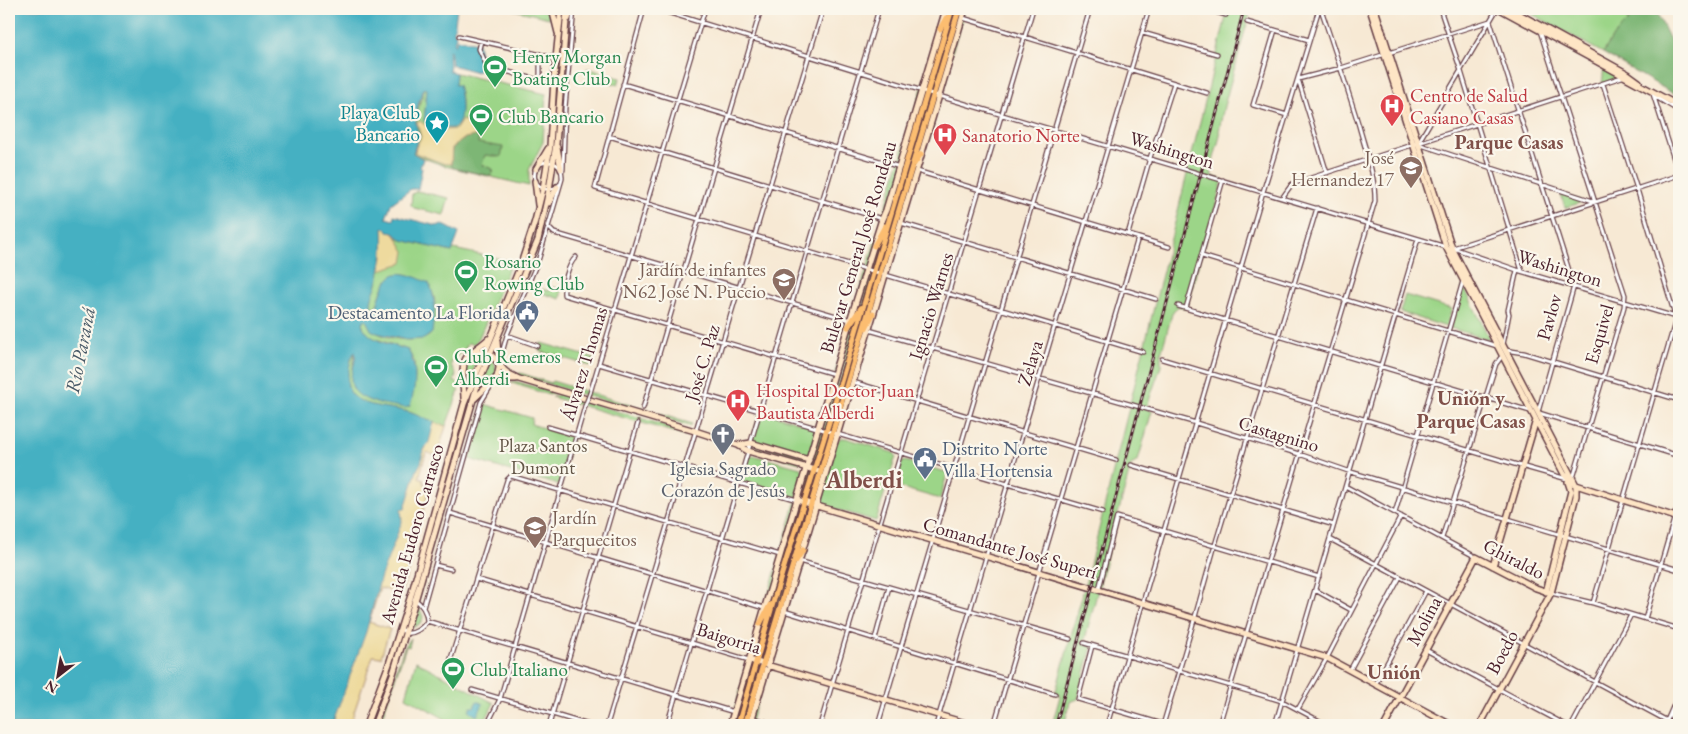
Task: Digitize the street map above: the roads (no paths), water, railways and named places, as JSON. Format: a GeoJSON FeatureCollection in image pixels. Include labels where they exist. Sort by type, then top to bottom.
{"type":"FeatureCollection","features":[{"type":"Feature","properties":{"kind":"main road"},"geometry":{"type":"LineString","coordinates":[[552,9],[558,36]]}},
{"type":"Feature","properties":{"kind":"main road"},"geometry":{"type":"LineString","coordinates":[[545,210],[561,9]]}},
{"type":"Feature","properties":{"kind":"main road"},"geometry":{"type":"LineString","coordinates":[[550,162],[556,144],[567,9]]}},
{"type":"Feature","properties":{"kind":"main road"},"geometry":{"type":"LineString","coordinates":[[564,32],[573,9]]}},
{"type":"Feature","properties":{"kind":"main road","name":"Bulevar General José Rondeau"},"geometry":{"type":"LineString","coordinates":[[738,725],[764,608],[850,320],[924,91],[947,9]]}},
{"type":"Feature","properties":{"kind":"main road","name":"Bulevar General José Rondeau"},"geometry":{"type":"LineString","coordinates":[[832,433],[853,382],[869,330],[890,217],[947,9]]}},
{"type":"Feature","properties":{"kind":"main road","name":"Bulevar General José Rondeau"},"geometry":{"type":"LineString","coordinates":[[832,433],[865,304],[880,274],[901,223],[959,9]]}},
{"type":"Feature","properties":{"kind":"main road","name":"Bulevar General José Rondeau"},"geometry":{"type":"LineString","coordinates":[[745,725],[784,612],[803,550],[820,472],[936,95],[965,9]]}},
{"type":"Feature","properties":{"kind":"main road"},"geometry":{"type":"LineString","coordinates":[[1370,9],[1386,53],[1446,247],[1463,281],[1502,347],[1503,356],[1531,411],[1570,478],[1576,485],[1677,517]]}},
{"type":"Feature","properties":{"kind":"main road"},"geometry":{"type":"LineString","coordinates":[[1375,9],[1386,53]]}},
{"type":"Feature","properties":{"kind":"main road"},"geometry":{"type":"LineString","coordinates":[[1499,9],[1541,28]]}},
{"type":"Feature","properties":{"kind":"main road"},"geometry":{"type":"LineString","coordinates":[[1510,9],[1626,76],[1652,94],[1679,106]]}},
{"type":"Feature","properties":{"kind":"main road"},"geometry":{"type":"LineString","coordinates":[[556,144],[561,169]]}},
{"type":"Feature","properties":{"kind":"main road"},"geometry":{"type":"LineString","coordinates":[[1415,145],[1452,248],[1570,478]]}},
{"type":"Feature","properties":{"kind":"main road"},"geometry":{"type":"LineString","coordinates":[[536,169],[550,146]]}},
{"type":"Feature","properties":{"kind":"main road"},"geometry":{"type":"LineString","coordinates":[[535,181],[539,208]]}},
{"type":"Feature","properties":{"kind":"main road"},"geometry":{"type":"LineString","coordinates":[[487,352],[498,335],[532,255],[545,210],[559,185]]}},
{"type":"Feature","properties":{"kind":"main road"},"geometry":{"type":"LineString","coordinates":[[487,352],[490,337],[525,253],[546,190]]}},
{"type":"Feature","properties":{"kind":"main road"},"geometry":{"type":"LineString","coordinates":[[874,246],[890,217]]}},
{"type":"Feature","properties":{"kind":"main road"},"geometry":{"type":"LineString","coordinates":[[848,327],[865,304]]}},
{"type":"Feature","properties":{"kind":"main road"},"geometry":{"type":"LineString","coordinates":[[861,337],[873,314]]}},
{"type":"Feature","properties":{"kind":"main road"},"geometry":{"type":"LineString","coordinates":[[472,402],[479,393],[494,383],[498,363],[498,335]]}},
{"type":"Feature","properties":{"kind":"main road"},"geometry":{"type":"LineString","coordinates":[[464,404],[462,367],[466,358],[490,337]]}},
{"type":"Feature","properties":{"kind":"main road"},"geometry":{"type":"LineString","coordinates":[[474,352],[487,352],[504,369],[519,379],[696,431],[738,445],[748,451],[820,472]]}},
{"type":"Feature","properties":{"kind":"main road","name":"Avenida Eudoro Carrasco"},"geometry":{"type":"LineString","coordinates":[[374,725],[393,674],[405,633],[464,404],[487,352]]}},
{"type":"Feature","properties":{"kind":"main road"},"geometry":{"type":"LineString","coordinates":[[464,377],[474,385],[484,386],[519,379]]}},
{"type":"Feature","properties":{"kind":"main road","name":"Avenida Eudoro Carrasco"},"geometry":{"type":"LineString","coordinates":[[366,725],[413,599],[439,518],[472,402],[474,385]]}},
{"type":"Feature","properties":{"kind":"main road","name":"Pavlov"},"geometry":{"type":"LineString","coordinates":[[1493,566],[1536,420]]}},
{"type":"Feature","properties":{"kind":"main road"},"geometry":{"type":"LineString","coordinates":[[738,445],[751,443],[808,460]]}},
{"type":"Feature","properties":{"kind":"main road","name":"Bulevar General José Rondeau"},"geometry":{"type":"LineString","coordinates":[[730,725],[775,596],[804,503],[820,472]]}},
{"type":"Feature","properties":{"kind":"main road","name":"Esquivel"},"geometry":{"type":"LineString","coordinates":[[1549,592],[1563,535],[1571,491],[1570,478]]}},
{"type":"Feature","properties":{"kind":"main road","name":"Esquivel"},"geometry":{"type":"LineString","coordinates":[[1563,535],[1576,496],[1576,485]]}},
{"type":"Feature","properties":{"kind":"main road","name":"Comandante José Superí"},"geometry":{"type":"LineString","coordinates":[[796,500],[1195,617],[1327,658],[1451,725]]}},
{"type":"Feature","properties":{"kind":"main road","name":"Bulevar General José Rondeau"},"geometry":{"type":"LineString","coordinates":[[750,725],[792,568],[813,506]]}},
{"type":"Feature","properties":{"kind":"main road"},"geometry":{"type":"LineString","coordinates":[[792,568],[803,550]]}},
{"type":"Feature","properties":{"kind":"main road","name":"Ghiraldo"},"geometry":{"type":"LineString","coordinates":[[1476,557],[1549,592]]}},
{"type":"Feature","properties":{"kind":"main road","name":"Molina"},"geometry":{"type":"LineString","coordinates":[[1385,725],[1476,557]]}},
{"type":"Feature","properties":{"kind":"main road","name":"Boedo"},"geometry":{"type":"LineString","coordinates":[[1480,725],[1524,644],[1549,592]]}},
{"type":"Feature","properties":{"kind":"main road"},"geometry":{"type":"LineString","coordinates":[[760,624],[775,596]]}},
{"type":"Feature","properties":{"kind":"main road","name":"Baigorria"},"geometry":{"type":"LineString","coordinates":[[753,661],[972,725]]}},
{"type":"Feature","properties":{"kind":"street"},"geometry":{"type":"LineString","coordinates":[[498,363],[507,335],[539,258],[563,175],[565,108],[573,9]]}},
{"type":"Feature","properties":{"kind":"street"},"geometry":{"type":"LineString","coordinates":[[644,9],[594,188],[1143,352]]}},
{"type":"Feature","properties":{"kind":"street","name":"Washington"},"geometry":{"type":"LineString","coordinates":[[657,9],[936,95],[1452,248],[1517,270],[1678,316]]}},
{"type":"Feature","properties":{"kind":"street","name":"Álvarez Thomas"},"geometry":{"type":"LineString","coordinates":[[487,725],[500,699],[585,406],[705,9]]}},
{"type":"Feature","properties":{"kind":"street"},"geometry":{"type":"LineString","coordinates":[[643,408],[761,9]]}},
{"type":"Feature","properties":{"kind":"street","name":"José C. Paz"},"geometry":{"type":"LineString","coordinates":[[607,725],[822,9]]}},
{"type":"Feature","properties":{"kind":"street"},"geometry":{"type":"LineString","coordinates":[[667,725],[879,9]]}},
{"type":"Feature","properties":{"kind":"street","name":"Ignacio Warnes"},"geometry":{"type":"LineString","coordinates":[[820,725],[1033,9]]}},
{"type":"Feature","properties":{"kind":"street"},"geometry":{"type":"LineString","coordinates":[[878,725],[1090,9]]}},
{"type":"Feature","properties":{"kind":"street","name":"Zelaya"},"geometry":{"type":"LineString","coordinates":[[936,725],[1149,9]]}},
{"type":"Feature","properties":{"kind":"street"},"geometry":{"type":"LineString","coordinates":[[1205,9],[1226,15]]}},
{"type":"Feature","properties":{"kind":"street"},"geometry":{"type":"LineString","coordinates":[[1107,725],[1263,192],[1320,9]]}},
{"type":"Feature","properties":{"kind":"street"},"geometry":{"type":"LineString","coordinates":[[1219,725],[1375,201],[1375,182],[1341,68],[1320,9]]}},
{"type":"Feature","properties":{"kind":"street"},"geometry":{"type":"LineString","coordinates":[[1440,9],[1478,125],[1522,271]]}},
{"type":"Feature","properties":{"kind":"street"},"geometry":{"type":"LineString","coordinates":[[1415,145],[1499,9]]}},
{"type":"Feature","properties":{"kind":"street"},"geometry":{"type":"LineString","coordinates":[[962,18],[1207,93]]}},
{"type":"Feature","properties":{"kind":"street"},"geometry":{"type":"LineString","coordinates":[[1298,79],[1341,68],[1490,21]]}},
{"type":"Feature","properties":{"kind":"street","name":"Pavlov"},"geometry":{"type":"LineString","coordinates":[[1490,21],[1574,286],[1536,420]]}},
{"type":"Feature","properties":{"kind":"street"},"geometry":{"type":"LineString","coordinates":[[1247,22],[1309,40]]}},
{"type":"Feature","properties":{"kind":"street","name":"Esquivel"},"geometry":{"type":"LineString","coordinates":[[1541,28],[1561,98],[1625,295],[1624,307],[1588,429],[1574,475],[1570,478]]}},
{"type":"Feature","properties":{"kind":"street"},"geometry":{"type":"LineString","coordinates":[[1275,30],[1253,105],[1287,115]]}},
{"type":"Feature","properties":{"kind":"street"},"geometry":{"type":"LineString","coordinates":[[1142,33],[1216,54]]}},
{"type":"Feature","properties":{"kind":"street"},"geometry":{"type":"LineString","coordinates":[[459,36],[556,58]]}},
{"type":"Feature","properties":{"kind":"street"},"geometry":{"type":"LineString","coordinates":[[481,41],[479,49],[487,66],[554,84]]}},
{"type":"Feature","properties":{"kind":"street"},"geometry":{"type":"LineString","coordinates":[[540,54],[540,80]]}},
{"type":"Feature","properties":{"kind":"street"},"geometry":{"type":"LineString","coordinates":[[1282,198],[1292,184],[1626,76]]}},
{"type":"Feature","properties":{"kind":"street"},"geometry":{"type":"LineString","coordinates":[[1298,79],[1326,173]]}},
{"type":"Feature","properties":{"kind":"street"},"geometry":{"type":"LineString","coordinates":[[1128,234],[1174,83]]}},
{"type":"Feature","properties":{"kind":"street"},"geometry":{"type":"LineString","coordinates":[[623,84],[900,167]]}},
{"type":"Feature","properties":{"kind":"street"},"geometry":{"type":"LineString","coordinates":[[1593,603],[1678,316],[1603,84]]}},
{"type":"Feature","properties":{"kind":"street"},"geometry":{"type":"LineString","coordinates":[[1652,94],[1679,111]]}},
{"type":"Feature","properties":{"kind":"street"},"geometry":{"type":"LineString","coordinates":[[1452,248],[1552,214],[1679,175],[1652,94]]}},
{"type":"Feature","properties":{"kind":"street"},"geometry":{"type":"LineString","coordinates":[[608,136],[882,219]]}},
{"type":"Feature","properties":{"kind":"street"},"geometry":{"type":"LineString","coordinates":[[1415,145],[1594,202]]}},
{"type":"Feature","properties":{"kind":"street"},"geometry":{"type":"LineString","coordinates":[[559,185],[546,190],[538,186],[535,181],[536,169],[539,165],[550,162],[561,169],[563,175]]}},
{"type":"Feature","properties":{"kind":"street"},"geometry":{"type":"LineString","coordinates":[[914,170],[1169,247]]}},
{"type":"Feature","properties":{"kind":"street"},"geometry":{"type":"LineString","coordinates":[[1186,308],[1223,180]]}},
{"type":"Feature","properties":{"kind":"street"},"geometry":{"type":"LineString","coordinates":[[1092,646],[1078,699],[1164,725],[1214,545],[1317,208]]}},
{"type":"Feature","properties":{"kind":"street"},"geometry":{"type":"LineString","coordinates":[[901,223],[1156,299]]}},
{"type":"Feature","properties":{"kind":"street"},"geometry":{"type":"LineString","coordinates":[[549,228],[554,233],[850,320]]}},
{"type":"Feature","properties":{"kind":"street"},"geometry":{"type":"LineString","coordinates":[[994,725],[1138,238]]}},
{"type":"Feature","properties":{"kind":"street"},"geometry":{"type":"LineString","coordinates":[[1275,725],[1418,239]]}},
{"type":"Feature","properties":{"kind":"street"},"geometry":{"type":"LineString","coordinates":[[1202,256],[1679,400]]}},
{"type":"Feature","properties":{"kind":"street"},"geometry":{"type":"LineString","coordinates":[[576,257],[572,261],[564,288],[564,295],[834,374]]}},
{"type":"Feature","properties":{"kind":"street"},"geometry":{"type":"LineString","coordinates":[[1502,347],[1517,270]]}},
{"type":"Feature","properties":{"kind":"street"},"geometry":{"type":"LineString","coordinates":[[1395,513],[1463,281]]}},
{"type":"Feature","properties":{"kind":"street"},"geometry":{"type":"LineString","coordinates":[[1178,306],[1679,456]]}},
{"type":"Feature","properties":{"kind":"street","name":"Castagnino"},"geometry":{"type":"LineString","coordinates":[[869,330],[1247,438],[1351,472],[1679,570]]}},
{"type":"Feature","properties":{"kind":"street"},"geometry":{"type":"LineString","coordinates":[[507,335],[538,346]]}},
{"type":"Feature","properties":{"kind":"street"},"geometry":{"type":"LineString","coordinates":[[1442,538],[1496,364],[1503,356]]}},
{"type":"Feature","properties":{"kind":"street"},"geometry":{"type":"LineString","coordinates":[[1162,359],[1211,372],[1521,466],[1570,478]]}},
{"type":"Feature","properties":{"kind":"street"},"geometry":{"type":"LineString","coordinates":[[598,364],[1103,512]]}},
{"type":"Feature","properties":{"kind":"street"},"geometry":{"type":"LineString","coordinates":[[853,382],[1116,460]]}},
{"type":"Feature","properties":{"kind":"street"},"geometry":{"type":"LineString","coordinates":[[423,608],[481,402],[494,383]]}},
{"type":"Feature","properties":{"kind":"street"},"geometry":{"type":"LineString","coordinates":[[549,725],[638,423]]}},
{"type":"Feature","properties":{"kind":"street","name":"Comandante José Superí"},"geometry":{"type":"LineString","coordinates":[[548,427],[796,500]]}},
{"type":"Feature","properties":{"kind":"street"},"geometry":{"type":"LineString","coordinates":[[1131,465],[1334,525]]}},
{"type":"Feature","properties":{"kind":"street"},"geometry":{"type":"LineString","coordinates":[[447,671],[507,480],[511,476],[780,555]]}},
{"type":"Feature","properties":{"kind":"street","name":"Ghiraldo"},"geometry":{"type":"LineString","coordinates":[[1346,487],[1476,557]]}},
{"type":"Feature","properties":{"kind":"street"},"geometry":{"type":"LineString","coordinates":[[1645,619],[1677,517],[1679,502]]}},
{"type":"Feature","properties":{"kind":"street"},"geometry":{"type":"LineString","coordinates":[[443,505],[449,513],[764,608]]}},
{"type":"Feature","properties":{"kind":"street"},"geometry":{"type":"LineString","coordinates":[[439,518],[449,513]]}},
{"type":"Feature","properties":{"kind":"street"},"geometry":{"type":"LineString","coordinates":[[1298,709],[1327,658],[1400,516]]}},
{"type":"Feature","properties":{"kind":"street"},"geometry":{"type":"LineString","coordinates":[[1099,589],[1117,517],[1319,577]]}},
{"type":"Feature","properties":{"kind":"street"},"geometry":{"type":"LineString","coordinates":[[1330,539],[1595,682],[1666,723],[1675,725]]}},
{"type":"Feature","properties":{"kind":"street"},"geometry":{"type":"LineString","coordinates":[[799,561],[1070,639]]}},
{"type":"Feature","properties":{"kind":"street"},"geometry":{"type":"LineString","coordinates":[[435,565],[451,569]]}},
{"type":"Feature","properties":{"kind":"street"},"geometry":{"type":"LineString","coordinates":[[1350,670],[1400,577]]}},
{"type":"Feature","properties":{"kind":"street","name":"Baigorria"},"geometry":{"type":"LineString","coordinates":[[476,579],[753,661]]}},
{"type":"Feature","properties":{"kind":"street"},"geometry":{"type":"LineString","coordinates":[[875,639],[889,586]]}},
{"type":"Feature","properties":{"kind":"street"},"geometry":{"type":"LineString","coordinates":[[1315,590],[1351,610]]}},
{"type":"Feature","properties":{"kind":"street"},"geometry":{"type":"LineString","coordinates":[[1375,685],[1426,591]]}},
{"type":"Feature","properties":{"kind":"street","name":"Ghiraldo"},"geometry":{"type":"LineString","coordinates":[[1549,592],[1679,629]]}},
{"type":"Feature","properties":{"kind":"street"},"geometry":{"type":"LineString","coordinates":[[401,628],[405,633],[412,633],[422,627],[427,621],[423,608],[413,599]]}},
{"type":"Feature","properties":{"kind":"street"},"geometry":{"type":"LineString","coordinates":[[784,612],[1054,694]]}},
{"type":"Feature","properties":{"kind":"street"},"geometry":{"type":"LineString","coordinates":[[1572,725],[1631,615]]}},
{"type":"Feature","properties":{"kind":"street"},"geometry":{"type":"LineString","coordinates":[[427,621],[734,712]]}},
{"type":"Feature","properties":{"kind":"street"},"geometry":{"type":"LineString","coordinates":[[1084,643],[1282,701],[1328,725]]}},
{"type":"Feature","properties":{"kind":"street"},"geometry":{"type":"LineString","coordinates":[[1426,649],[1566,725]]}},
{"type":"Feature","properties":{"kind":"street"},"geometry":{"type":"LineString","coordinates":[[472,690],[590,725]]}},
{"type":"Feature","properties":{"kind":"street"},"geometry":{"type":"LineString","coordinates":[[1666,723],[1679,693]]}},
{"type":"Feature","properties":{"kind":"street"},"geometry":{"type":"LineString","coordinates":[[752,718],[778,725]]}},
{"type":"Feature","properties":{"kind":"water","name":"Río Paraná"},"geometry":{"type":"Polygon","coordinates":[[[9,9],[457,9],[454,45],[457,39],[478,43],[482,68],[477,72],[452,65],[449,51],[449,71],[456,73],[455,85],[458,85],[461,101],[460,120],[455,127],[444,128],[424,121],[427,89],[423,90],[416,118],[419,135],[413,153],[423,159],[420,167],[422,168],[418,189],[411,189],[391,204],[386,218],[393,220],[394,215],[437,226],[442,224],[459,233],[452,252],[402,240],[394,233],[388,232],[386,228],[383,228],[381,267],[371,300],[371,307],[374,309],[389,278],[394,275],[401,273],[429,283],[434,302],[432,333],[424,339],[406,340],[371,330],[366,320],[362,324],[369,335],[375,339],[408,350],[415,371],[414,392],[410,406],[405,408],[363,398],[352,387],[351,379],[355,352],[350,363],[347,383],[350,392],[357,399],[376,406],[411,413],[434,422],[429,442],[423,451],[421,463],[405,508],[401,509],[402,522],[381,576],[366,632],[332,725],[9,725],[9,9]]]}},
{"type":"Feature","properties":{"kind":"water"},"geometry":{"type":"Polygon","coordinates":[[[477,701],[483,704],[477,716],[469,711],[477,701]]]}},
{"type":"Feature","properties":{"kind":"railway"},"geometry":{"type":"LineString","coordinates":[[1056,725],[1244,9]]}},
{"type":"Feature","properties":{"kind":"place","name":"Henry Morgan Boating Club"},"geometry":{"type":"Point","coordinates":[495,88]}},
{"type":"Feature","properties":{"kind":"place","name":"Centro de Salud Casiano Casas"},"geometry":{"type":"Point","coordinates":[1392,127]}},
{"type":"Feature","properties":{"kind":"place","name":"Club Bancario"},"geometry":{"type":"Point","coordinates":[481,137]}},
{"type":"Feature","properties":{"kind":"place","name":"Playa Club Bancario"},"geometry":{"type":"Point","coordinates":[437,144]}},
{"type":"Feature","properties":{"kind":"place","name":"Sanatorio Norte"},"geometry":{"type":"Point","coordinates":[945,156]}},
{"type":"Feature","properties":{"kind":"place","name":"José Hernandez 17"},"geometry":{"type":"Point","coordinates":[1411,189]}},
{"type":"Feature","properties":{"kind":"place","name":"Rosario Rowing Club"},"geometry":{"type":"Point","coordinates":[466,293]}},
{"type":"Feature","properties":{"kind":"place","name":"Jardín de infantes N62 José N. Puccio"},"geometry":{"type":"Point","coordinates":[784,301]}},
{"type":"Feature","properties":{"kind":"place","name":"Destacamento La Florida"},"geometry":{"type":"Point","coordinates":[527,333]}},
{"type":"Feature","properties":{"kind":"place","name":"Club Remeros Alberdi"},"geometry":{"type":"Point","coordinates":[436,388]}},
{"type":"Feature","properties":{"kind":"place","name":"Hospital Doctor Juan Bautista Alberdi"},"geometry":{"type":"Point","coordinates":[738,422]}},
{"type":"Feature","properties":{"kind":"place","name":"Iglesia Sagrado Corazón de Jesús"},"geometry":{"type":"Point","coordinates":[723,456]}},
{"type":"Feature","properties":{"kind":"place","name":"Distrito Norte Villa Hortensia"},"geometry":{"type":"Point","coordinates":[925,480]}},
{"type":"Feature","properties":{"kind":"place","name":"Jardín Parquecitos"},"geometry":{"type":"Point","coordinates":[535,549]}},
{"type":"Feature","properties":{"kind":"place","name":"Club Italiano"},"geometry":{"type":"Point","coordinates":[453,690]}},
{"type":"Feature","properties":{"kind":"district","name":"Parque Casas"},"geometry":{"type":"Point","coordinates":[1509,142]}},
{"type":"Feature","properties":{"kind":"district","name":"Unión y Parque Casas"},"geometry":{"type":"Point","coordinates":[1471,410]}},
{"type":"Feature","properties":{"kind":"district","name":"Alberdi"},"geometry":{"type":"Point","coordinates":[864,479]}},
{"type":"Feature","properties":{"kind":"district","name":"Unión"},"geometry":{"type":"Point","coordinates":[1394,672]}},
{"type":"Feature","properties":{"kind":"park label","name":"Plaza Santos Dumont"},"geometry":{"type":"Point","coordinates":[543,456]}}]}
